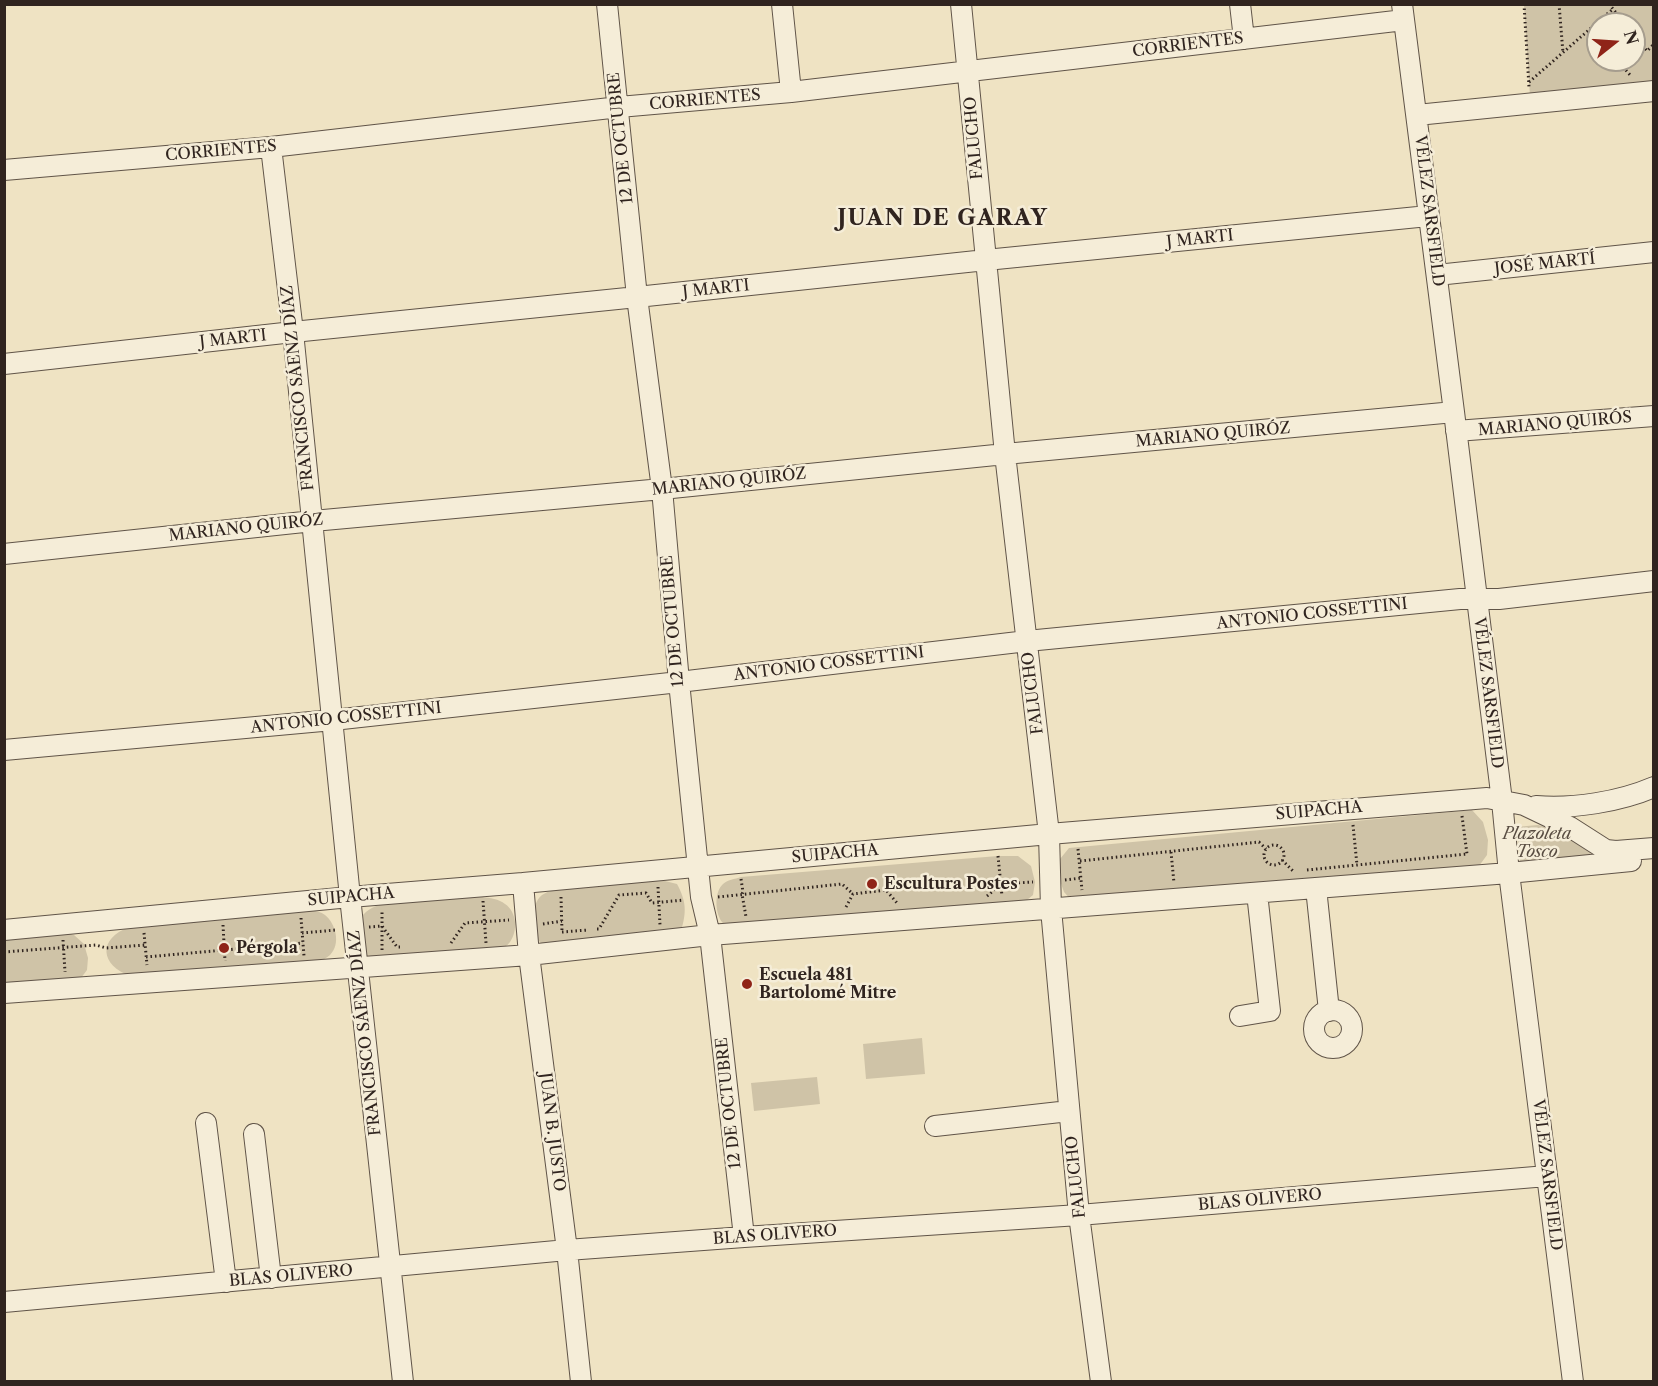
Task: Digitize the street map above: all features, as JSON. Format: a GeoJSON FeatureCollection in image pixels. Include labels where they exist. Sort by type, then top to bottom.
{"type":"FeatureCollection","features":[{"type":"Feature","properties":{"kind":"street","name":"12 DE OCTUBRE"},"geometry":{"type":"LineString","coordinates":[[608,4],[637,297],[662,489],[701,897],[710,935],[744,1237]]}},
{"type":"Feature","properties":{"kind":"street"},"geometry":{"type":"LineString","coordinates":[[782,4],[791,92]]}},
{"type":"Feature","properties":{"kind":"street","name":"FALUCHO"},"geometry":{"type":"LineString","coordinates":[[961,4],[1005,454],[1049,834],[1051,909],[1079,1215],[1101,1382]]}},
{"type":"Feature","properties":{"kind":"street"},"geometry":{"type":"LineString","coordinates":[[1240,4],[1244,39]]}},
{"type":"Feature","properties":{"kind":"street","name":"CORRIENTES"},"geometry":{"type":"LineString","coordinates":[[4,170],[271,147],[619,107],[791,92],[1244,39],[1403,12]]}},
{"type":"Feature","properties":{"kind":"street","name":"VÉLEZ SARSFIELD"},"geometry":{"type":"LineString","coordinates":[[1403,12],[1573,1382]]}},
{"type":"Feature","properties":{"kind":"street"},"geometry":{"type":"LineString","coordinates":[[1417,115],[1653,91]]}},
{"type":"Feature","properties":{"kind":"street","name":"FRANCISCO SÁENZ DÍAZ"},"geometry":{"type":"LineString","coordinates":[[271,147],[313,521],[350,897],[403,1382]]}},
{"type":"Feature","properties":{"kind":"street","name":"J MARTI"},"geometry":{"type":"LineString","coordinates":[[4,364],[292,332],[1428,216]]}},
{"type":"Feature","properties":{"kind":"street","name":"JOSÉ MARTÍ"},"geometry":{"type":"LineString","coordinates":[[1437,275],[1653,252]]}},
{"type":"Feature","properties":{"kind":"street","name":"MARIANO QUIRÓS"},"geometry":{"type":"LineString","coordinates":[[1455,422],[1653,416]]}},
{"type":"Feature","properties":{"kind":"street","name":"MARIANO QUIRÓZ"},"geometry":{"type":"LineString","coordinates":[[4,554],[313,521],[1005,454],[1455,422]]}},
{"type":"Feature","properties":{"kind":"street","name":"ANTONIO COSSETTINI"},"geometry":{"type":"LineString","coordinates":[[4,750],[333,720],[1026,641],[1448,600],[1500,599],[1653,581]]}},
{"type":"Feature","properties":{"kind":"street"},"geometry":{"type":"LineString","coordinates":[[1524,805],[1558,808],[1603,801],[1653,788]]}},
{"type":"Feature","properties":{"kind":"street","name":"SUIPACHA"},"geometry":{"type":"LineString","coordinates":[[4,930],[1049,834],[1463,799],[1487,798],[1524,805],[1570,827],[1606,850],[1653,848]]}},
{"type":"Feature","properties":{"kind":"street"},"geometry":{"type":"LineString","coordinates":[[4,993],[529,955],[563,941],[710,935],[1509,873],[1653,859]]}},
{"type":"Feature","properties":{"kind":"street","name":"JUAN B. JUSTO"},"geometry":{"type":"LineString","coordinates":[[523,883],[529,955],[567,1250],[581,1382]]}},
{"type":"Feature","properties":{"kind":"street"},"geometry":{"type":"LineString","coordinates":[[1316,888],[1329,1011]]}},
{"type":"Feature","properties":{"kind":"street"},"geometry":{"type":"LineString","coordinates":[[1240,1016],[1269,1011],[1257,893]]}},
{"type":"Feature","properties":{"kind":"street"},"geometry":{"type":"LineString","coordinates":[[935,1126],[1069,1111]]}},
{"type":"Feature","properties":{"kind":"street"},"geometry":{"type":"LineString","coordinates":[[206,1123],[226,1282]]}},
{"type":"Feature","properties":{"kind":"street"},"geometry":{"type":"LineString","coordinates":[[254,1134],[271,1278]]}},
{"type":"Feature","properties":{"kind":"street","name":"BLAS OLIVERO"},"geometry":{"type":"LineString","coordinates":[[4,1302],[567,1250],[1079,1215],[1547,1176]]}},
{"type":"Feature","properties":{"kind":"path"},"geometry":{"type":"LineString","coordinates":[[1524,4],[1529,89]]}},
{"type":"Feature","properties":{"kind":"path"},"geometry":{"type":"LineString","coordinates":[[1559,4],[1563,53]]}},
{"type":"Feature","properties":{"kind":"path"},"geometry":{"type":"LineString","coordinates":[[1609,4],[1615,12]]}},
{"type":"Feature","properties":{"kind":"path"},"geometry":{"type":"LineString","coordinates":[[1610,12],[1613,9]]}},
{"type":"Feature","properties":{"kind":"path"},"geometry":{"type":"LineString","coordinates":[[1529,82],[1586,33]]}},
{"type":"Feature","properties":{"kind":"path"},"geometry":{"type":"LineString","coordinates":[[1628,72],[1631,76]]}},
{"type":"Feature","properties":{"kind":"path"},"geometry":{"type":"LineString","coordinates":[[1461,811],[1468,860]]}},
{"type":"Feature","properties":{"kind":"path"},"geometry":{"type":"LineString","coordinates":[[1353,822],[1358,865]]}},
{"type":"Feature","properties":{"kind":"path"},"geometry":{"type":"LineString","coordinates":[[1080,861],[1259,842],[1266,849]]}},
{"type":"Feature","properties":{"kind":"path"},"geometry":{"type":"LineString","coordinates":[[1275,845],[1281,848],[1284,854],[1282,860],[1274,865],[1268,863],[1265,858],[1266,849],[1275,845]]}},
{"type":"Feature","properties":{"kind":"path"},"geometry":{"type":"LineString","coordinates":[[1077,847],[1083,894]]}},
{"type":"Feature","properties":{"kind":"path"},"geometry":{"type":"LineString","coordinates":[[1171,852],[1174,883]]}},
{"type":"Feature","properties":{"kind":"path"},"geometry":{"type":"LineString","coordinates":[[1282,860],[1293,871],[1467,854]]}},
{"type":"Feature","properties":{"kind":"path"},"geometry":{"type":"LineString","coordinates":[[998,856],[1002,900]]}},
{"type":"Feature","properties":{"kind":"path"},"geometry":{"type":"LineString","coordinates":[[741,877],[746,921]]}},
{"type":"Feature","properties":{"kind":"path"},"geometry":{"type":"LineString","coordinates":[[1060,881],[1081,878]]}},
{"type":"Feature","properties":{"kind":"path"},"geometry":{"type":"LineString","coordinates":[[657,879],[661,930]]}},
{"type":"Feature","properties":{"kind":"path"},"geometry":{"type":"LineString","coordinates":[[976,897],[988,896],[1001,884],[1035,882]]}},
{"type":"Feature","properties":{"kind":"path"},"geometry":{"type":"LineString","coordinates":[[713,898],[842,884],[853,894],[886,890],[898,903]]}},
{"type":"Feature","properties":{"kind":"path"},"geometry":{"type":"LineString","coordinates":[[561,889],[563,941],[599,929],[620,895],[646,893],[652,903],[684,900]]}},
{"type":"Feature","properties":{"kind":"path"},"geometry":{"type":"LineString","coordinates":[[845,908],[853,894]]}},
{"type":"Feature","properties":{"kind":"path"},"geometry":{"type":"LineString","coordinates":[[483,897],[487,952]]}},
{"type":"Feature","properties":{"kind":"path"},"geometry":{"type":"LineString","coordinates":[[382,904],[382,950]]}},
{"type":"Feature","properties":{"kind":"path"},"geometry":{"type":"LineString","coordinates":[[300,911],[305,964]]}},
{"type":"Feature","properties":{"kind":"path"},"geometry":{"type":"LineString","coordinates":[[745,911],[752,915]]}},
{"type":"Feature","properties":{"kind":"path"},"geometry":{"type":"LineString","coordinates":[[450,944],[465,923],[526,919]]}},
{"type":"Feature","properties":{"kind":"path"},"geometry":{"type":"LineString","coordinates":[[222,922],[226,970]]}},
{"type":"Feature","properties":{"kind":"path"},"geometry":{"type":"LineString","coordinates":[[144,925],[147,967]]}},
{"type":"Feature","properties":{"kind":"path"},"geometry":{"type":"LineString","coordinates":[[382,927],[397,947],[408,946]]}},
{"type":"Feature","properties":{"kind":"path"},"geometry":{"type":"LineString","coordinates":[[302,933],[336,930]]}},
{"type":"Feature","properties":{"kind":"path"},"geometry":{"type":"LineString","coordinates":[[63,932],[65,972]]}},
{"type":"Feature","properties":{"kind":"path"},"geometry":{"type":"LineString","coordinates":[[146,957],[303,943]]}},
{"type":"Feature","properties":{"kind":"path"},"geometry":{"type":"LineString","coordinates":[[4,952],[96,945],[106,948],[145,945]]}},
{"type":"Feature","properties":{"kind":"green space"},"geometry":{"type":"Polygon","coordinates":[[[1524,5],[1653,5],[1653,82],[1530,96],[1524,5]]]}},
{"type":"Feature","properties":{"kind":"green space"},"geometry":{"type":"Polygon","coordinates":[[[1472,810],[1483,822],[1488,840],[1487,855],[1479,866],[1074,903],[1064,892],[1058,875],[1060,859],[1069,848],[1472,810]]]}},
{"type":"Feature","properties":{"kind":"green space","name":"Plazoleta Tosco"},"geometry":{"type":"Polygon","coordinates":[[[1538,825],[1552,828],[1598,857],[1520,862],[1516,827],[1538,825]]]}},
{"type":"Feature","properties":{"kind":"green space"},"geometry":{"type":"Polygon","coordinates":[[[1018,856],[1031,866],[1035,882],[1033,895],[1021,905],[729,929],[720,918],[717,908],[718,892],[723,884],[741,877],[1018,856]]]}},
{"type":"Feature","properties":{"kind":"green space"},"geometry":{"type":"Polygon","coordinates":[[[657,879],[677,884],[680,890],[685,906],[681,931],[551,947],[542,944],[538,939],[533,919],[535,905],[542,895],[561,889],[657,879]]]}},
{"type":"Feature","properties":{"kind":"green space"},"geometry":{"type":"Polygon","coordinates":[[[482,897],[503,902],[509,907],[514,917],[513,938],[498,950],[371,959],[363,953],[359,920],[375,906],[482,897]]]}},
{"type":"Feature","properties":{"kind":"green space"},"geometry":{"type":"Polygon","coordinates":[[[311,910],[325,915],[336,934],[335,945],[330,955],[317,962],[131,976],[113,966],[106,952],[112,938],[130,927],[311,910]]]}},
{"type":"Feature","properties":{"kind":"green space"},"geometry":{"type":"Polygon","coordinates":[[[63,932],[74,935],[84,944],[88,958],[87,970],[81,978],[5,990],[5,937],[63,932]]]}},
{"type":"Feature","properties":{"kind":"green space"},"geometry":{"type":"Polygon","coordinates":[[[922,1038],[925,1074],[866,1079],[863,1044],[922,1038]]]}},
{"type":"Feature","properties":{"kind":"green space"},"geometry":{"type":"Polygon","coordinates":[[[817,1077],[820,1104],[754,1111],[751,1083],[817,1077]]]}},
{"type":"Feature","properties":{"kind":"place","name":"Escultura Postes"},"geometry":{"type":"Point","coordinates":[872,884]}},
{"type":"Feature","properties":{"kind":"place","name":"Pérgola"},"geometry":{"type":"Point","coordinates":[224,948]}},
{"type":"Feature","properties":{"kind":"place","name":"Escuela 481 Bartolomé Mitre"},"geometry":{"type":"Point","coordinates":[747,984]}},
{"type":"Feature","properties":{"kind":"district","name":"JUAN DE GARAY"},"geometry":{"type":"Point","coordinates":[943,219]}}]}
